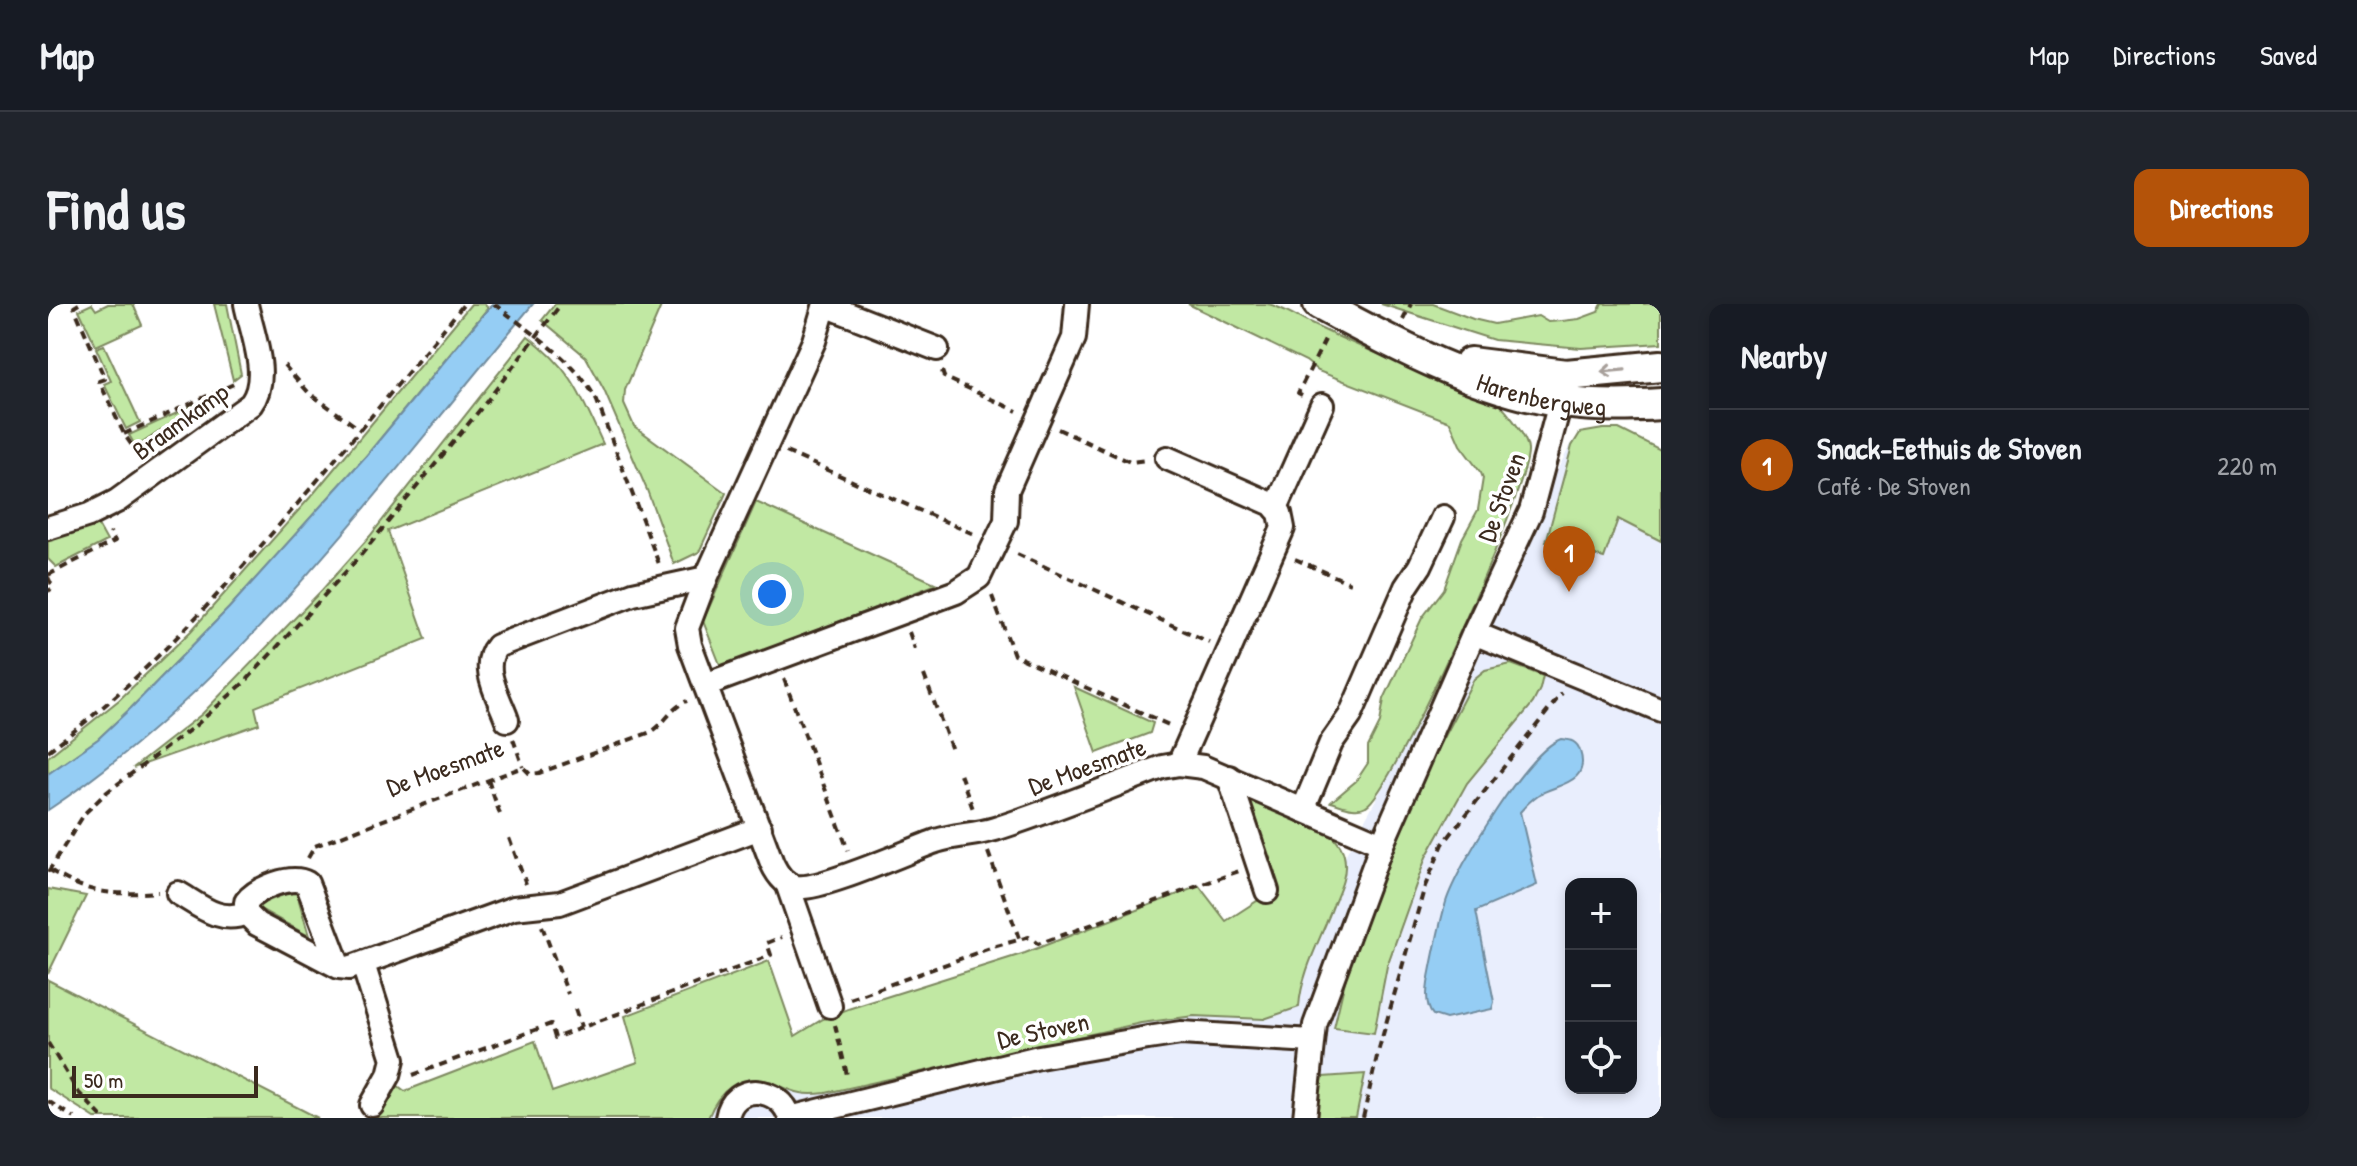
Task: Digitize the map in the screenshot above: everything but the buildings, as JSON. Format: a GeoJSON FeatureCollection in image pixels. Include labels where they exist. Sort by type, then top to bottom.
{"type":"FeatureCollection","features":[{"type":"Feature","properties":{"kind":"street"},"geometry":{"type":"LineString","coordinates":[[246,304],[260,370]]}},
{"type":"Feature","properties":{"kind":"street"},"geometry":{"type":"LineString","coordinates":[[830,1006],[787,883],[776,872],[706,689],[687,628],[706,578],[814,341],[825,304],[937,349]]}},
{"type":"Feature","properties":{"kind":"street"},"geometry":{"type":"LineString","coordinates":[[706,689],[956,592],[974,582],[983,571],[1006,521],[1007,490],[1074,338],[1077,304]]}},
{"type":"Feature","properties":{"kind":"street","name":"Harenbergweg"},"geometry":{"type":"LineString","coordinates":[[1319,304],[1394,343],[1497,386],[1564,389],[1661,366]]}},
{"type":"Feature","properties":{"kind":"street","name":"Braamkamp"},"geometry":{"type":"LineString","coordinates":[[48,528],[99,511],[245,411],[257,397],[260,370]]}},
{"type":"Feature","properties":{"kind":"street","name":"Harenbergweg"},"geometry":{"type":"LineString","coordinates":[[1564,389],[1607,406],[1661,404]]}},
{"type":"Feature","properties":{"kind":"street","name":"De Stoven"},"geometry":{"type":"LineString","coordinates":[[1305,1118],[1315,1025],[1382,844],[1531,511],[1564,389]]}},
{"type":"Feature","properties":{"kind":"street","name":"De Moesmate"},"geometry":{"type":"LineString","coordinates":[[1179,764],[1283,528],[1276,508],[1322,405]]}},
{"type":"Feature","properties":{"kind":"street"},"geometry":{"type":"LineString","coordinates":[[1167,458],[1276,508]]}},
{"type":"Feature","properties":{"kind":"street"},"geometry":{"type":"LineString","coordinates":[[1303,810],[1331,743],[1350,716],[1406,587],[1420,566],[1443,517]]}},
{"type":"Feature","properties":{"kind":"street","name":"De Moesmate"},"geometry":{"type":"LineString","coordinates":[[507,720],[489,669],[490,656],[497,646],[633,594],[706,578]]}},
{"type":"Feature","properties":{"kind":"street"},"geometry":{"type":"LineString","coordinates":[[1474,633],[1661,710]]}},
{"type":"Feature","properties":{"kind":"street","name":"De Moesmate"},"geometry":{"type":"LineString","coordinates":[[787,883],[806,888],[950,837],[982,833],[1162,767],[1179,764],[1203,767],[1229,777],[1382,844]]}},
{"type":"Feature","properties":{"kind":"street"},"geometry":{"type":"LineString","coordinates":[[1229,777],[1267,891]]}},
{"type":"Feature","properties":{"kind":"street"},"geometry":{"type":"LineString","coordinates":[[339,967],[311,888],[298,879],[254,893],[246,902],[246,913],[257,924],[339,967],[349,968],[514,908],[560,903],[760,828]]}},
{"type":"Feature","properties":{"kind":"street"},"geometry":{"type":"LineString","coordinates":[[178,893],[222,917],[237,917],[246,913]]}},
{"type":"Feature","properties":{"kind":"street"},"geometry":{"type":"LineString","coordinates":[[363,964],[392,1050],[392,1067],[372,1105]]}},
{"type":"Feature","properties":{"kind":"street","name":"De Stoven"},"geometry":{"type":"LineString","coordinates":[[727,1118],[728,1109],[735,1100],[757,1091],[784,1103],[790,1118],[1039,1057],[1181,1033],[1312,1041]]}},
{"type":"Feature","properties":{"kind":"path"},"geometry":{"type":"LineString","coordinates":[[79,304],[74,307],[105,379],[99,381],[124,434],[153,476]]}},
{"type":"Feature","properties":{"kind":"path"},"geometry":{"type":"LineString","coordinates":[[48,751],[117,696],[194,620],[361,430],[464,304]]}},
{"type":"Feature","properties":{"kind":"path"},"geometry":{"type":"LineString","coordinates":[[494,304],[571,366],[592,391],[667,585]]}},
{"type":"Feature","properties":{"kind":"path"},"geometry":{"type":"LineString","coordinates":[[178,893],[108,894],[90,891],[49,871],[85,813],[247,680],[361,555],[487,401],[561,304]]}},
{"type":"Feature","properties":{"kind":"path"},"geometry":{"type":"LineString","coordinates":[[1394,343],[1411,304]]}},
{"type":"Feature","properties":{"kind":"path"},"geometry":{"type":"LineString","coordinates":[[1322,405],[1298,393],[1324,338],[1336,343]]}},
{"type":"Feature","properties":{"kind":"path"},"geometry":{"type":"LineString","coordinates":[[124,434],[279,362],[309,393],[361,430]]}},
{"type":"Feature","properties":{"kind":"path"},"geometry":{"type":"LineString","coordinates":[[48,591],[53,588],[48,576],[115,541],[99,511]]}},
{"type":"Feature","properties":{"kind":"path"},"geometry":{"type":"LineString","coordinates":[[1274,550],[1350,583]]}},
{"type":"Feature","properties":{"kind":"path","name":"De Moesmate"},"geometry":{"type":"LineString","coordinates":[[983,571],[1014,655],[1191,734]]}},
{"type":"Feature","properties":{"kind":"path"},"geometry":{"type":"LineString","coordinates":[[777,659],[856,871]]}},
{"type":"Feature","properties":{"kind":"path"},"geometry":{"type":"LineString","coordinates":[[924,675],[953,753]]}},
{"type":"Feature","properties":{"kind":"path"},"geometry":{"type":"LineString","coordinates":[[1363,1118],[1378,1052],[1425,886],[1443,844],[1576,675]]}},
{"type":"Feature","properties":{"kind":"path","name":"De Moesmate"},"geometry":{"type":"LineString","coordinates":[[298,879],[315,846],[523,767],[530,774],[539,773],[651,732],[678,705],[706,689]]}},
{"type":"Feature","properties":{"kind":"path"},"geometry":{"type":"LineString","coordinates":[[960,774],[1020,941]]}},
{"type":"Feature","properties":{"kind":"path"},"geometry":{"type":"LineString","coordinates":[[488,780],[501,817]]}},
{"type":"Feature","properties":{"kind":"path"},"geometry":{"type":"LineString","coordinates":[[853,1101],[830,1006],[993,947],[1029,937],[1038,944],[1257,864]]}},
{"type":"Feature","properties":{"kind":"path"},"geometry":{"type":"LineString","coordinates":[[392,1067],[414,1076],[551,1024],[555,1038],[771,955],[767,943],[803,929]]}},
{"type":"Feature","properties":{"kind":"path"},"geometry":{"type":"LineString","coordinates":[[575,1009],[581,1027]]}},
{"type":"Feature","properties":{"kind":"path"},"geometry":{"type":"LineString","coordinates":[[48,1043],[78,1092],[103,1118]]}},
{"type":"Feature","properties":{"kind":"path"},"geometry":{"type":"LineString","coordinates":[[48,1101],[74,1118]]}},
{"type":"Feature","properties":{"kind":"shaded area"},"geometry":{"type":"Polygon","coordinates":[[[1573,441],[1661,463],[1661,1118],[650,1118],[737,1070],[1263,1005],[1573,441]]]}},
{"type":"Feature","properties":{"kind":"green space"},"geometry":{"type":"Polygon","coordinates":[[[92,304],[96,310],[108,304],[133,304],[142,325],[96,346],[79,310],[92,304]]]}},
{"type":"Feature","properties":{"kind":"green space"},"geometry":{"type":"Polygon","coordinates":[[[214,304],[227,304],[241,374],[233,380],[214,304]]]}},
{"type":"Feature","properties":{"kind":"green space"},"geometry":{"type":"Polygon","coordinates":[[[471,304],[484,304],[488,308],[366,456],[229,608],[132,707],[98,739],[48,774],[48,757],[119,700],[191,631],[314,493],[471,304]]]}},
{"type":"Feature","properties":{"kind":"green space"},"geometry":{"type":"Polygon","coordinates":[[[555,304],[662,304],[625,390],[624,404],[634,426],[726,493],[699,552],[674,564],[647,490],[604,390],[586,357],[542,320],[555,304]]]}},
{"type":"Feature","properties":{"kind":"green space"},"geometry":{"type":"Polygon","coordinates":[[[1188,304],[1267,304],[1278,307],[1369,350],[1491,397],[1514,421],[1527,444],[1523,474],[1508,518],[1458,636],[1403,749],[1381,788],[1362,808],[1331,802],[1356,781],[1368,763],[1368,747],[1380,723],[1384,699],[1422,618],[1444,589],[1462,539],[1478,510],[1483,478],[1460,445],[1450,422],[1318,371],[1306,361],[1188,304]]]}},
{"type":"Feature","properties":{"kind":"green space"},"geometry":{"type":"Polygon","coordinates":[[[1381,304],[1433,304],[1494,324],[1538,316],[1548,322],[1579,319],[1598,312],[1602,304],[1661,304],[1661,343],[1581,348],[1494,340],[1381,304]]]}},
{"type":"Feature","properties":{"kind":"green space"},"geometry":{"type":"Polygon","coordinates":[[[528,336],[574,384],[603,444],[388,531],[426,639],[255,707],[259,724],[133,768],[202,714],[322,590],[370,536],[528,336]]]}},
{"type":"Feature","properties":{"kind":"green space"},"geometry":{"type":"Polygon","coordinates":[[[104,345],[140,422],[126,429],[104,384],[111,381],[96,348],[104,345]]]}},
{"type":"Feature","properties":{"kind":"green space"},"geometry":{"type":"Polygon","coordinates":[[[210,398],[136,447],[129,435],[210,398]]]}},
{"type":"Feature","properties":{"kind":"green space"},"geometry":{"type":"Polygon","coordinates":[[[1619,429],[1661,450],[1661,541],[1618,519],[1604,558],[1546,542],[1572,446],[1580,433],[1619,429]]]}},
{"type":"Feature","properties":{"kind":"green space"},"geometry":{"type":"Polygon","coordinates":[[[756,502],[937,584],[721,667],[703,621],[756,502]]]}},
{"type":"Feature","properties":{"kind":"green space"},"geometry":{"type":"Polygon","coordinates":[[[97,523],[107,541],[56,567],[48,559],[48,540],[97,523]]]}},
{"type":"Feature","properties":{"kind":"green space"},"geometry":{"type":"Polygon","coordinates":[[[1511,664],[1543,676],[1540,689],[1533,703],[1467,783],[1426,857],[1387,966],[1374,1033],[1334,1028],[1348,968],[1367,912],[1422,778],[1474,679],[1485,670],[1511,664]]]}},
{"type":"Feature","properties":{"kind":"green space"},"geometry":{"type":"Polygon","coordinates":[[[1074,687],[1153,723],[1150,733],[1097,753],[1074,687]]]}},
{"type":"Feature","properties":{"kind":"green space"},"geometry":{"type":"Polygon","coordinates":[[[1249,793],[1328,832],[1344,854],[1343,880],[1307,969],[1299,1007],[1264,1019],[1194,1016],[1141,1023],[826,1093],[804,1094],[760,1079],[749,1079],[724,1092],[708,1118],[373,1118],[394,1083],[405,1091],[535,1041],[552,1092],[638,1062],[625,1016],[769,961],[795,1036],[823,1019],[848,1009],[1025,953],[1199,886],[1226,921],[1257,901],[1271,897],[1245,801],[1249,793]]]}},
{"type":"Feature","properties":{"kind":"green space"},"geometry":{"type":"Polygon","coordinates":[[[48,889],[86,896],[48,974],[48,889]]]}},
{"type":"Feature","properties":{"kind":"green space"},"geometry":{"type":"Polygon","coordinates":[[[296,890],[309,936],[255,906],[296,890]]]}},
{"type":"Feature","properties":{"kind":"green space"},"geometry":{"type":"Polygon","coordinates":[[[48,980],[318,1118],[95,1118],[48,1088],[48,980]]]}},
{"type":"Feature","properties":{"kind":"green space"},"geometry":{"type":"Polygon","coordinates":[[[1365,1074],[1356,1118],[1315,1118],[1323,1077],[1365,1074]]]}},
{"type":"Feature","properties":{"kind":"water"},"geometry":{"type":"Polygon","coordinates":[[[492,304],[533,304],[365,507],[247,640],[184,702],[118,759],[48,810],[48,774],[98,739],[229,608],[366,456],[492,304]]]}},
{"type":"Feature","properties":{"kind":"water"},"geometry":{"type":"Polygon","coordinates":[[[1561,739],[1577,745],[1581,770],[1570,781],[1538,795],[1520,812],[1537,885],[1476,911],[1494,1002],[1492,1009],[1446,1019],[1433,1015],[1427,997],[1428,982],[1442,917],[1453,885],[1513,786],[1547,748],[1561,739]]]}},
{"type":"Feature","properties":{"kind":"place","name":"Snack-Eethuis de Stoven"},"geometry":{"type":"Point","coordinates":[1569,592]}}]}
